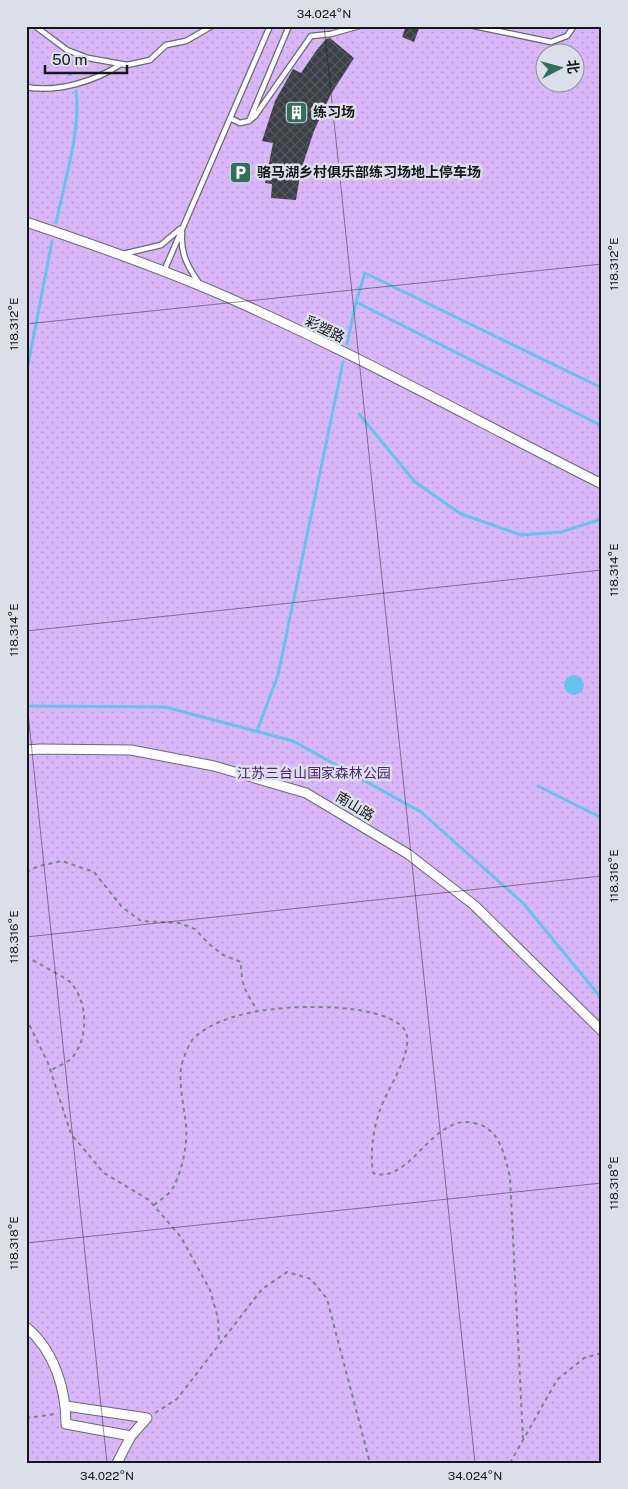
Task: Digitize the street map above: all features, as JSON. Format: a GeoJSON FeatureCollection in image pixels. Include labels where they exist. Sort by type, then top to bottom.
{"type":"FeatureCollection","features":[{"type":"Feature","properties":{"kind":"street","name":"彩塑路"},"geometry":{"type":"LineString","coordinates":[[26,222],[202,286],[395,377],[602,484]]}},
{"type":"Feature","properties":{"kind":"street","name":"南山路"},"geometry":{"type":"LineString","coordinates":[[26,750],[40,748],[132,750],[214,766],[306,793],[408,854],[474,905],[602,1032]]}},
{"type":"Feature","properties":{"kind":"street"},"geometry":{"type":"LineString","coordinates":[[26,1327],[35,1334],[58,1371],[66,1409],[66,1424],[131,1436]]}},
{"type":"Feature","properties":{"kind":"street"},"geometry":{"type":"LineString","coordinates":[[66,1409],[147,1418]]}},
{"type":"Feature","properties":{"kind":"street"},"geometry":{"type":"LineString","coordinates":[[117,1463],[131,1436],[147,1418]]}},
{"type":"Feature","properties":{"kind":"lane"},"geometry":{"type":"LineString","coordinates":[[35,26],[67,50],[88,58],[121,64],[142,63],[150,60],[166,45],[186,41],[212,26]]}},
{"type":"Feature","properties":{"kind":"lane"},"geometry":{"type":"LineString","coordinates":[[164,271],[270,26]]}},
{"type":"Feature","properties":{"kind":"lane"},"geometry":{"type":"LineString","coordinates":[[249,121],[289,26]]}},
{"type":"Feature","properties":{"kind":"lane"},"geometry":{"type":"LineString","coordinates":[[230,118],[240,123],[249,121],[255,116],[311,36],[331,34],[359,26]]}},
{"type":"Feature","properties":{"kind":"lane"},"geometry":{"type":"LineString","coordinates":[[474,26],[551,42],[567,36],[574,26]]}},
{"type":"Feature","properties":{"kind":"lane"},"geometry":{"type":"LineString","coordinates":[[26,87],[47,89],[70,85],[108,73],[121,64]]}},
{"type":"Feature","properties":{"kind":"lane"},"geometry":{"type":"LineString","coordinates":[[118,254],[161,245],[183,226]]}},
{"type":"Feature","properties":{"kind":"lane"},"geometry":{"type":"LineString","coordinates":[[183,226],[182,252],[190,270],[202,286]]}},
{"type":"Feature","properties":{"kind":"path"},"geometry":{"type":"LineString","coordinates":[[26,872],[39,866],[62,862],[94,872],[122,908],[141,921],[179,923],[195,929],[216,950],[241,962],[241,980],[244,990],[258,1011]]}},
{"type":"Feature","properties":{"kind":"path"},"geometry":{"type":"LineString","coordinates":[[26,956],[71,982],[81,1001],[85,1022],[78,1046],[70,1059],[50,1070]]}},
{"type":"Feature","properties":{"kind":"path"},"geometry":{"type":"LineString","coordinates":[[154,1205],[173,1189],[182,1161],[186,1127],[181,1067],[194,1038],[215,1026],[258,1011],[322,1005],[370,1012],[395,1021],[407,1036],[405,1053],[380,1110],[371,1155],[374,1173],[383,1176],[394,1173],[446,1127],[463,1120],[482,1124],[503,1147],[510,1177],[523,1439]]}},
{"type":"Feature","properties":{"kind":"path"},"geometry":{"type":"LineString","coordinates":[[26,1018],[50,1070],[71,1134],[104,1173],[149,1200],[181,1238],[210,1290],[218,1318],[219,1343]]}},
{"type":"Feature","properties":{"kind":"path"},"geometry":{"type":"LineString","coordinates":[[147,1418],[177,1399],[262,1289],[287,1272],[311,1279],[326,1299],[370,1463]]}},
{"type":"Feature","properties":{"kind":"path"},"geometry":{"type":"LineString","coordinates":[[510,1463],[557,1380],[584,1358],[602,1353]]}},
{"type":"Feature","properties":{"kind":"path"},"geometry":{"type":"LineString","coordinates":[[26,1418],[66,1409]]}},
{"type":"Feature","properties":{"kind":"green space","name":"江苏三台山国家森林公园"},"geometry":{"type":"Polygon","coordinates":[[[26,26],[602,26],[602,1463],[26,1463],[26,26]]]}},
{"type":"Feature","properties":{"kind":"water"},"geometry":{"type":"Polygon","coordinates":[[[574,675],[581,678],[584,685],[581,692],[574,695],[567,692],[564,685],[567,678],[574,675]]]}},
{"type":"Feature","properties":{"kind":"building"},"geometry":{"type":"Polygon","coordinates":[[[406,26],[420,26],[414,42],[402,37],[406,26]]]}},
{"type":"Feature","properties":{"kind":"building","name":"练习场"},"geometry":{"type":"Polygon","coordinates":[[[330,38],[354,58],[331,94],[314,131],[301,170],[296,200],[271,198],[272,184],[265,183],[273,143],[262,141],[275,101],[293,69],[301,73],[316,51],[326,39],[330,38]]]}},
{"type":"Feature","properties":{"kind":"waterway"},"geometry":{"type":"LineString","coordinates":[[56,223],[74,140],[77,107],[76,91]]}},
{"type":"Feature","properties":{"kind":"waterway"},"geometry":{"type":"LineString","coordinates":[[26,376],[52,241]]}},
{"type":"Feature","properties":{"kind":"waterway"},"geometry":{"type":"LineString","coordinates":[[602,388],[365,273],[356,302],[602,426]]}},
{"type":"Feature","properties":{"kind":"waterway"},"geometry":{"type":"LineString","coordinates":[[347,344],[356,302]]}},
{"type":"Feature","properties":{"kind":"waterway"},"geometry":{"type":"LineString","coordinates":[[257,731],[278,675],[343,362]]}},
{"type":"Feature","properties":{"kind":"waterway"},"geometry":{"type":"LineString","coordinates":[[359,414],[415,482],[461,514],[521,535],[561,532],[602,519]]}},
{"type":"Feature","properties":{"kind":"waterway"},"geometry":{"type":"LineString","coordinates":[[26,706],[165,707],[293,741],[421,812],[523,903],[602,999]]}},
{"type":"Feature","properties":{"kind":"waterway"},"geometry":{"type":"LineString","coordinates":[[538,786],[602,818]]}},
{"type":"Feature","properties":{"kind":"place","name":"练习场"},"geometry":{"type":"Point","coordinates":[297,112]}},
{"type":"Feature","properties":{"kind":"place","name":"骆马湖乡村俱乐部练习场地上停车场"},"geometry":{"type":"Point","coordinates":[241,172]}}]}
